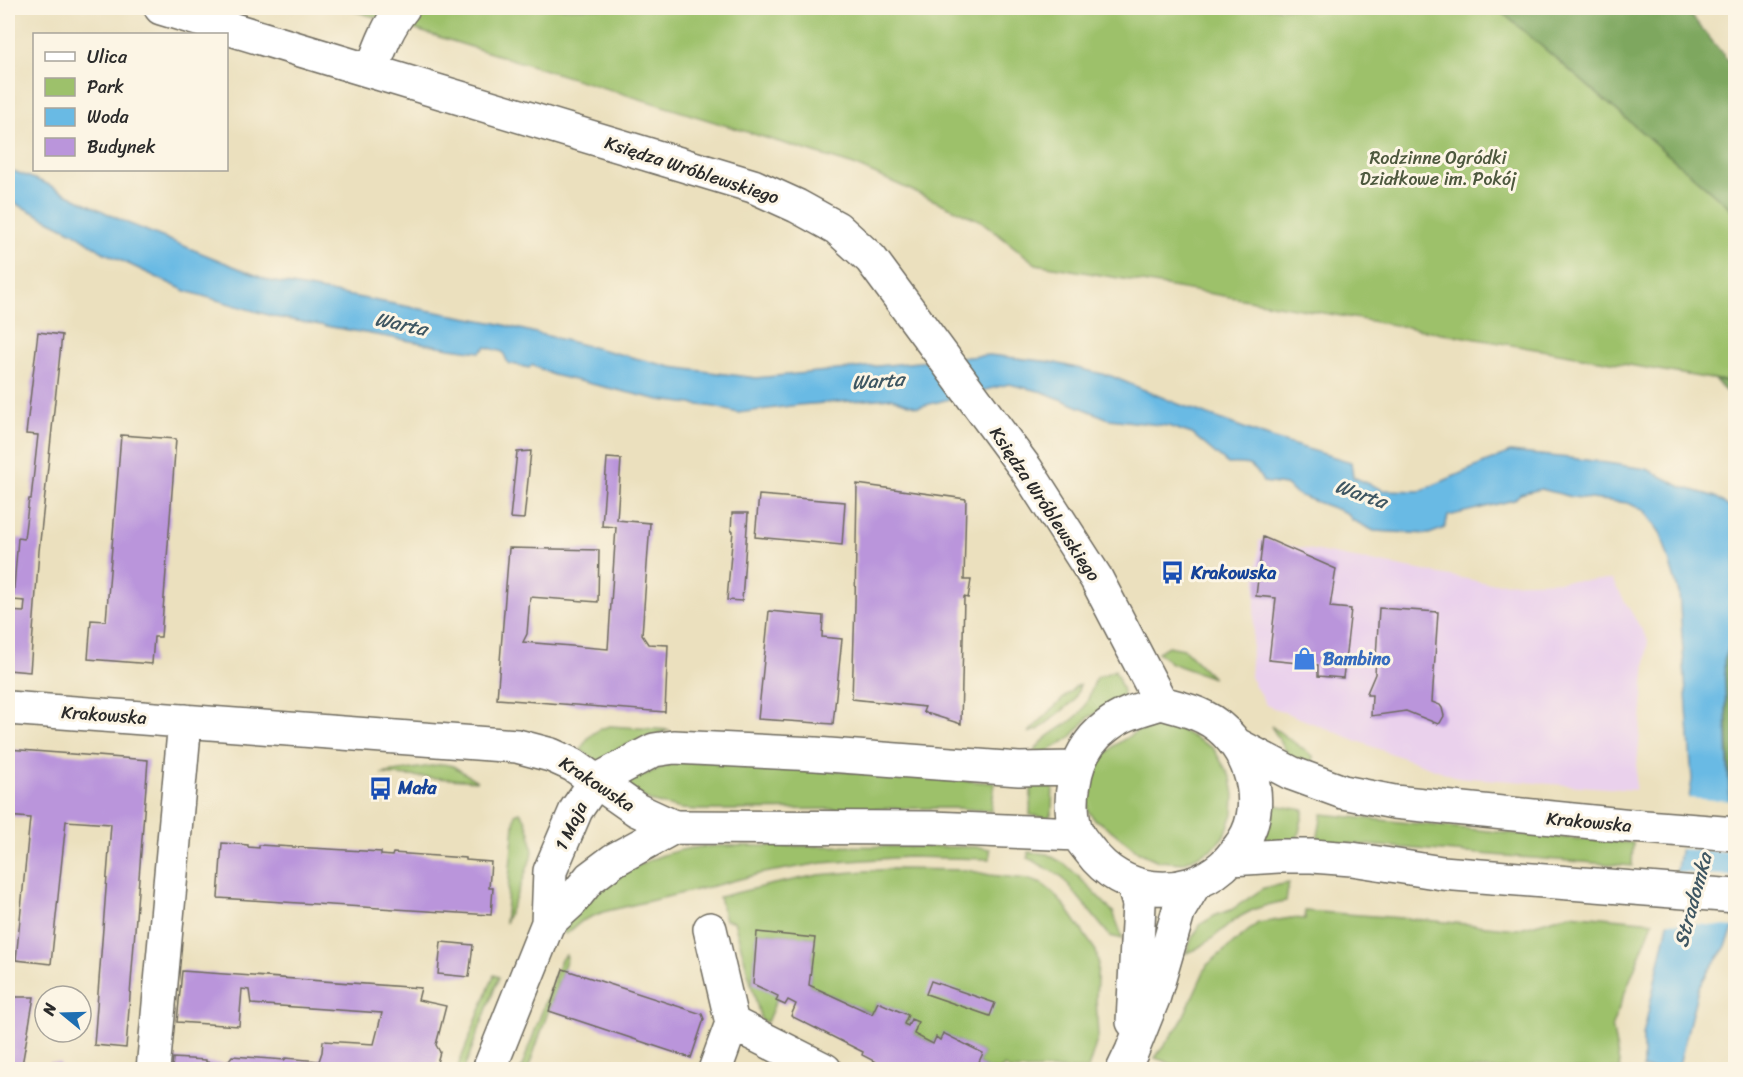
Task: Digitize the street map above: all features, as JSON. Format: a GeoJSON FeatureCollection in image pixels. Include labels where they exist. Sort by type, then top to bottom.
{"type":"FeatureCollection","features":[{"type":"Feature","properties":{"kind":"main road","name":"Księdza Wróblewskiego"},"geometry":{"type":"LineString","coordinates":[[161,8],[753,186],[837,228],[871,259],[1026,469],[1096,578],[1161,703]]}},
{"type":"Feature","properties":{"kind":"main road"},"geometry":{"type":"LineString","coordinates":[[372,70],[384,36],[402,8]]}},
{"type":"Feature","properties":{"kind":"main road"},"geometry":{"type":"LineString","coordinates":[[1161,703],[1204,717],[1224,731],[1239,746],[1249,767],[1254,791],[1253,816],[1245,839],[1231,859],[1218,871],[1195,884],[1160,889],[1133,884],[1111,873],[1098,861],[1078,834],[1072,797],[1076,768],[1088,745],[1107,726],[1131,712],[1161,703]]}},
{"type":"Feature","properties":{"kind":"main road","name":"Krakowska"},"geometry":{"type":"LineString","coordinates":[[8,708],[518,746],[551,754],[573,765],[637,810],[674,827],[932,828],[1078,834]]}},
{"type":"Feature","properties":{"kind":"main road"},"geometry":{"type":"LineString","coordinates":[[153,1070],[185,721]]}},
{"type":"Feature","properties":{"kind":"main road","name":"Krakowska"},"geometry":{"type":"LineString","coordinates":[[1239,746],[1291,773],[1343,792],[1394,802],[1458,810],[1736,834]]}},
{"type":"Feature","properties":{"kind":"main road","name":"1 Maja"},"geometry":{"type":"LineString","coordinates":[[489,1070],[548,923],[550,871],[576,810],[596,782],[654,750],[674,747],[1019,769],[1076,768]]}},
{"type":"Feature","properties":{"kind":"main road","name":"1 Maja"},"geometry":{"type":"LineString","coordinates":[[548,923],[570,903],[590,878],[614,860],[674,827]]}},
{"type":"Feature","properties":{"kind":"main road"},"geometry":{"type":"LineString","coordinates":[[1231,859],[1312,856],[1352,859],[1442,873],[1736,896]]}},
{"type":"Feature","properties":{"kind":"main road"},"geometry":{"type":"LineString","coordinates":[[1127,1060],[1139,904],[1133,884]]}},
{"type":"Feature","properties":{"kind":"main road"},"geometry":{"type":"LineString","coordinates":[[1127,1060],[1154,996],[1179,910],[1195,884]]}},
{"type":"Feature","properties":{"kind":"main road"},"geometry":{"type":"LineString","coordinates":[[710,929],[732,1023],[715,1070]]}},
{"type":"Feature","properties":{"kind":"main road"},"geometry":{"type":"LineString","coordinates":[[732,1023],[825,1070]]}},
{"type":"Feature","properties":{"kind":"shaded area"},"geometry":{"type":"Polygon","coordinates":[[[1259,540],[1488,583],[1612,580],[1648,640],[1635,790],[1457,777],[1266,705],[1250,677],[1259,540]]]}},
{"type":"Feature","properties":{"kind":"green space","name":"Rodzinne Ogródki Działkowe im. Pokój"},"geometry":{"type":"Polygon","coordinates":[[[345,8],[1497,8],[1735,212],[1735,383],[1036,264],[981,221],[854,165],[345,8]]]}},
{"type":"Feature","properties":{"kind":"green space"},"geometry":{"type":"Polygon","coordinates":[[[1497,8],[1685,8],[1735,69],[1735,212],[1497,8]]]}},
{"type":"Feature","properties":{"kind":"green space"},"geometry":{"type":"Polygon","coordinates":[[[1714,379],[1735,383],[1735,393],[1725,391],[1714,379]]]}},
{"type":"Feature","properties":{"kind":"green space"},"geometry":{"type":"Polygon","coordinates":[[[1735,631],[1735,799],[1731,798],[1724,661],[1735,631]]]}},
{"type":"Feature","properties":{"kind":"green space"},"geometry":{"type":"Polygon","coordinates":[[[1168,646],[1184,649],[1213,678],[1171,663],[1158,652],[1168,646]]]}},
{"type":"Feature","properties":{"kind":"green space"},"geometry":{"type":"Polygon","coordinates":[[[1115,670],[1123,691],[1122,697],[1089,717],[1070,738],[1045,753],[1032,757],[1046,738],[1080,712],[1096,678],[1115,670]]]}},
{"type":"Feature","properties":{"kind":"green space"},"geometry":{"type":"Polygon","coordinates":[[[1080,685],[1074,701],[1038,730],[1028,733],[1075,687],[1080,685]]]}},
{"type":"Feature","properties":{"kind":"green space"},"geometry":{"type":"Polygon","coordinates":[[[610,726],[670,730],[620,748],[601,762],[596,761],[581,750],[592,734],[610,726]]]}},
{"type":"Feature","properties":{"kind":"green space"},"geometry":{"type":"Polygon","coordinates":[[[1271,726],[1313,756],[1311,772],[1291,759],[1271,726]]]}},
{"type":"Feature","properties":{"kind":"green space"},"geometry":{"type":"Polygon","coordinates":[[[1175,727],[1213,748],[1231,778],[1234,795],[1233,814],[1225,835],[1212,849],[1183,863],[1158,861],[1139,852],[1095,820],[1088,811],[1088,786],[1097,763],[1115,745],[1137,731],[1175,727]]]}},
{"type":"Feature","properties":{"kind":"green space"},"geometry":{"type":"Polygon","coordinates":[[[715,761],[995,783],[991,811],[957,808],[681,809],[649,801],[623,784],[674,762],[715,761]]]}},
{"type":"Feature","properties":{"kind":"green space"},"geometry":{"type":"Polygon","coordinates":[[[443,764],[453,766],[477,781],[381,774],[443,764]]]}},
{"type":"Feature","properties":{"kind":"green space"},"geometry":{"type":"Polygon","coordinates":[[[1053,781],[1052,813],[1048,818],[1030,815],[1031,784],[1053,781]]]}},
{"type":"Feature","properties":{"kind":"green space"},"geometry":{"type":"Polygon","coordinates":[[[1271,806],[1304,810],[1297,841],[1265,842],[1263,839],[1271,806]]]}},
{"type":"Feature","properties":{"kind":"green space"},"geometry":{"type":"Polygon","coordinates":[[[520,812],[530,833],[533,852],[505,923],[515,814],[520,812]]]}},
{"type":"Feature","properties":{"kind":"green space"},"geometry":{"type":"Polygon","coordinates":[[[1322,814],[1517,834],[1633,843],[1632,866],[1317,841],[1322,814]]]}},
{"type":"Feature","properties":{"kind":"green space"},"geometry":{"type":"Polygon","coordinates":[[[729,846],[980,847],[990,849],[990,859],[908,857],[822,863],[763,873],[603,912],[582,921],[566,934],[562,931],[598,892],[615,879],[662,855],[688,849],[729,846]]]}},
{"type":"Feature","properties":{"kind":"green space"},"geometry":{"type":"Polygon","coordinates":[[[1028,852],[1047,854],[1065,864],[1113,912],[1123,939],[1110,936],[1061,876],[1028,858],[1028,852]]]}},
{"type":"Feature","properties":{"kind":"green space"},"geometry":{"type":"Polygon","coordinates":[[[891,869],[967,870],[1028,879],[1042,884],[1051,891],[1065,906],[1096,951],[1098,1037],[1088,1069],[1010,1070],[1004,1066],[1002,1069],[988,1069],[978,1064],[983,1053],[944,1034],[940,1040],[936,1038],[933,1044],[914,1034],[911,1019],[908,1026],[904,1024],[907,1015],[878,1002],[872,1014],[809,985],[815,938],[757,932],[753,983],[778,996],[767,1022],[761,1020],[734,921],[725,920],[719,897],[818,875],[891,869]]]}},
{"type":"Feature","properties":{"kind":"green space"},"geometry":{"type":"Polygon","coordinates":[[[1289,883],[1286,901],[1263,906],[1247,913],[1201,946],[1186,953],[1201,924],[1216,915],[1231,910],[1264,888],[1289,883]]]}},
{"type":"Feature","properties":{"kind":"green space"},"geometry":{"type":"Polygon","coordinates":[[[1305,911],[1517,929],[1570,914],[1653,922],[1612,1025],[1620,1069],[1188,1070],[1155,1058],[1180,1024],[1207,965],[1258,923],[1291,918],[1305,919],[1305,911]]]}},
{"type":"Feature","properties":{"kind":"green space"},"geometry":{"type":"Polygon","coordinates":[[[566,955],[567,958],[528,1069],[521,1069],[561,959],[566,955]]]}},
{"type":"Feature","properties":{"kind":"green space"},"geometry":{"type":"Polygon","coordinates":[[[494,975],[499,977],[464,1069],[457,1069],[494,975]]]}},
{"type":"Feature","properties":{"kind":"water"},"geometry":{"type":"Polygon","coordinates":[[[8,169],[45,183],[125,222],[270,281],[496,323],[671,367],[756,378],[989,355],[1051,362],[1111,376],[1178,404],[1274,439],[1351,462],[1353,477],[1383,490],[1420,491],[1510,452],[1647,469],[1682,487],[1716,497],[1736,513],[1735,631],[1724,661],[1734,927],[1725,948],[1698,989],[1679,1065],[1680,1069],[1643,1069],[1643,1035],[1667,928],[1692,780],[1679,593],[1661,534],[1645,511],[1628,503],[1572,497],[1541,489],[1520,494],[1514,500],[1448,516],[1445,528],[1429,534],[1374,531],[1352,520],[1347,513],[1298,495],[1285,485],[1263,482],[1257,471],[1250,466],[1228,464],[1192,434],[1168,426],[1109,419],[1043,392],[1009,384],[918,407],[891,398],[798,405],[738,413],[715,407],[660,400],[553,375],[532,365],[529,368],[508,363],[503,352],[486,347],[480,352],[450,348],[275,317],[186,291],[103,252],[73,232],[8,200],[8,169]]]}},
{"type":"Feature","properties":{"kind":"pier"},"geometry":{"type":"Polygon","coordinates":[[[1686,798],[1734,801],[1735,852],[1677,849],[1686,798]]]}},
{"type":"Feature","properties":{"kind":"pier"},"geometry":{"type":"Polygon","coordinates":[[[1674,872],[1735,876],[1735,927],[1665,922],[1674,872]]]}},
{"type":"Feature","properties":{"kind":"building"},"geometry":{"type":"Polygon","coordinates":[[[38,332],[62,335],[39,551],[30,672],[8,670],[8,611],[24,612],[25,601],[13,600],[18,538],[24,539],[38,435],[26,434],[38,332]]]}},
{"type":"Feature","properties":{"kind":"building"},"geometry":{"type":"Polygon","coordinates":[[[121,435],[176,439],[161,637],[154,637],[152,664],[88,659],[91,620],[106,621],[121,435]]]}},
{"type":"Feature","properties":{"kind":"building"},"geometry":{"type":"Polygon","coordinates":[[[531,451],[524,519],[510,518],[517,452],[531,451]]]}},
{"type":"Feature","properties":{"kind":"building"},"geometry":{"type":"Polygon","coordinates":[[[607,458],[621,459],[617,520],[650,523],[642,635],[648,644],[668,645],[665,712],[497,699],[509,548],[599,550],[598,602],[530,597],[527,634],[523,642],[608,649],[616,527],[602,526],[607,458]]]}},
{"type":"Feature","properties":{"kind":"building"},"geometry":{"type":"Polygon","coordinates":[[[857,484],[966,499],[964,580],[971,580],[968,598],[964,597],[961,724],[923,712],[925,707],[852,699],[857,484]]]}},
{"type":"Feature","properties":{"kind":"building"},"geometry":{"type":"Polygon","coordinates":[[[759,495],[845,502],[842,545],[755,537],[759,495]]]}},
{"type":"Feature","properties":{"kind":"building"},"geometry":{"type":"Polygon","coordinates":[[[732,513],[748,513],[742,601],[727,600],[733,531],[731,531],[732,513]]]}},
{"type":"Feature","properties":{"kind":"building"},"geometry":{"type":"Polygon","coordinates":[[[1263,537],[1336,569],[1330,607],[1351,609],[1343,678],[1318,676],[1318,665],[1269,660],[1276,598],[1256,596],[1263,537]]]}},
{"type":"Feature","properties":{"kind":"building"},"geometry":{"type":"Polygon","coordinates":[[[1379,608],[1438,612],[1432,702],[1442,708],[1444,716],[1440,723],[1406,711],[1371,716],[1372,695],[1367,695],[1367,693],[1375,674],[1379,608]]]}},
{"type":"Feature","properties":{"kind":"building"},"geometry":{"type":"Polygon","coordinates":[[[769,611],[823,616],[822,637],[842,639],[833,724],[758,719],[769,611]]]}},
{"type":"Feature","properties":{"kind":"building"},"geometry":{"type":"Polygon","coordinates":[[[8,749],[148,760],[126,1048],[94,1045],[111,824],[66,821],[51,964],[16,960],[30,818],[8,816],[8,749]]]}},
{"type":"Feature","properties":{"kind":"building"},"geometry":{"type":"Polygon","coordinates":[[[222,843],[259,848],[259,845],[381,852],[381,855],[392,856],[393,853],[491,862],[489,888],[493,888],[491,915],[218,898],[222,843]]]}},
{"type":"Feature","properties":{"kind":"building"},"geometry":{"type":"Polygon","coordinates":[[[757,932],[815,938],[809,985],[872,1014],[878,1002],[908,1015],[904,1024],[908,1026],[911,1019],[918,1022],[914,1034],[933,1044],[936,1037],[940,1040],[943,1033],[983,1053],[978,1064],[990,1070],[898,1070],[895,1068],[891,1070],[862,1055],[863,1052],[791,1016],[796,1004],[788,1000],[785,1005],[776,1001],[778,996],[753,984],[757,932]]]}},
{"type":"Feature","properties":{"kind":"building"},"geometry":{"type":"Polygon","coordinates":[[[441,942],[473,945],[469,977],[438,974],[441,942]]]}},
{"type":"Feature","properties":{"kind":"building"},"geometry":{"type":"Polygon","coordinates":[[[563,969],[702,1014],[704,1019],[691,1058],[549,1011],[563,969]]]}},
{"type":"Feature","properties":{"kind":"building"},"geometry":{"type":"Polygon","coordinates":[[[182,971],[421,988],[418,1000],[446,1006],[436,1045],[440,1052],[435,1070],[172,1070],[173,1058],[226,1064],[232,1056],[319,1061],[323,1041],[374,1044],[382,1013],[251,1004],[249,990],[242,989],[239,1026],[177,1022],[182,971]]]}},
{"type":"Feature","properties":{"kind":"building"},"geometry":{"type":"Polygon","coordinates":[[[931,981],[995,1003],[990,1016],[926,994],[931,981]]]}},
{"type":"Feature","properties":{"kind":"building"},"geometry":{"type":"Polygon","coordinates":[[[8,997],[33,997],[22,1065],[49,1067],[50,1062],[60,1063],[60,1070],[8,1070],[8,997]]]}},
{"type":"Feature","properties":{"kind":"place","name":"Krakowska"},"geometry":{"type":"Point","coordinates":[1173,573]}},
{"type":"Feature","properties":{"kind":"place","name":"Bambino"},"geometry":{"type":"Point","coordinates":[1305,659]}},
{"type":"Feature","properties":{"kind":"place","name":"Mała"},"geometry":{"type":"Point","coordinates":[380,788]}},
{"type":"Feature","properties":{"kind":"water label","name":"Warta"},"geometry":{"type":"Point","coordinates":[401,324]}},
{"type":"Feature","properties":{"kind":"water label","name":"Warta"},"geometry":{"type":"Point","coordinates":[878,381]}},
{"type":"Feature","properties":{"kind":"water label","name":"Warta"},"geometry":{"type":"Point","coordinates":[1361,494]}},
{"type":"Feature","properties":{"kind":"water label","name":"Stradomka"},"geometry":{"type":"Point","coordinates":[1693,900]}}]}
